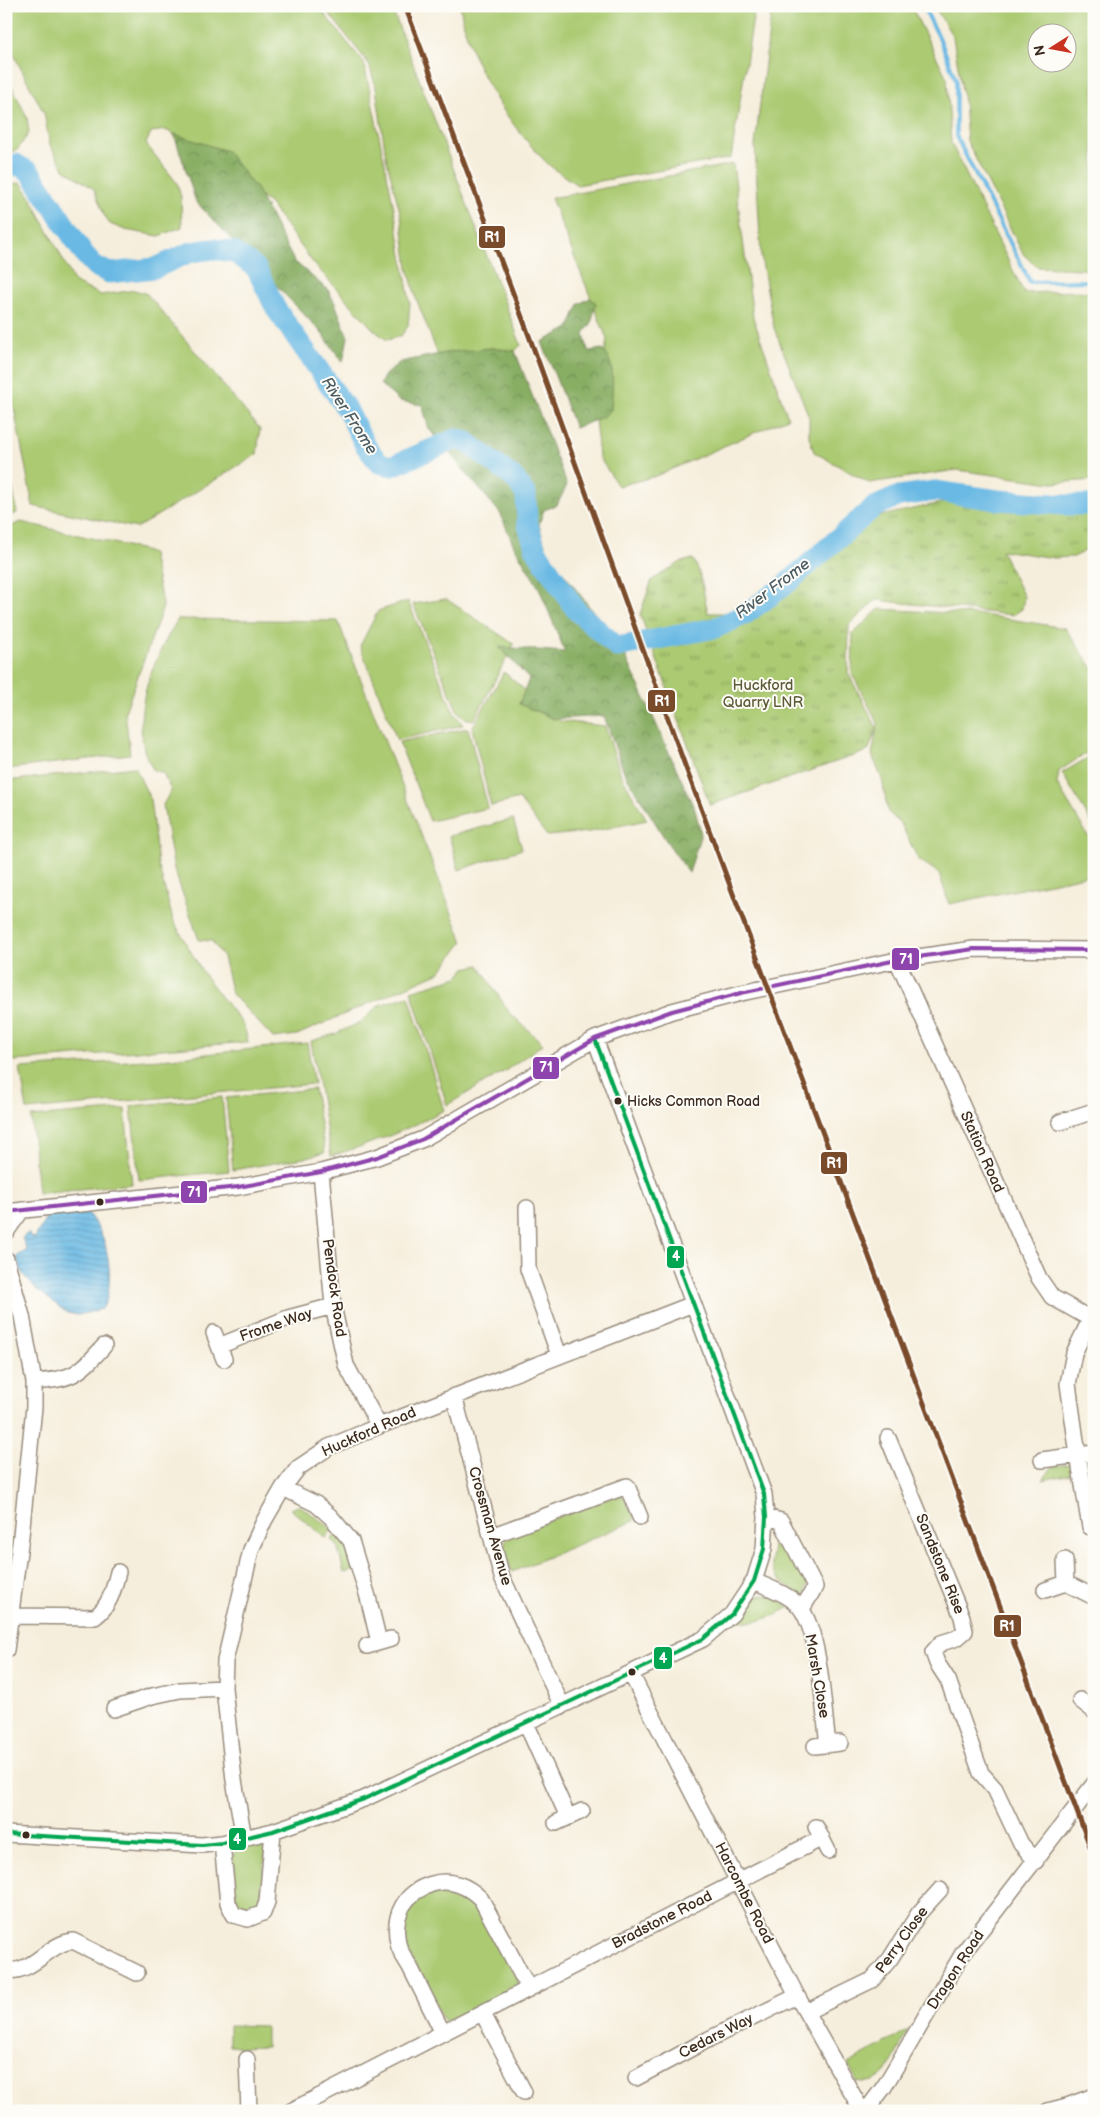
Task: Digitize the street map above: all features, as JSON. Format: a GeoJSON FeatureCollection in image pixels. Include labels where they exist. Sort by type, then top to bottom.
{"type":"FeatureCollection","features":[{"type":"Feature","properties":{"kind":"street"},"geometry":{"type":"LineString","coordinates":[[6,1212],[238,1187],[321,1172],[377,1157],[422,1139],[595,1039],[672,1011],[741,993],[897,960],[974,949],[1094,950]]}},
{"type":"Feature","properties":{"kind":"street","name":"Station Road"},"geometry":{"type":"LineString","coordinates":[[897,960],[1038,1278],[1052,1297],[1092,1320]]}},
{"type":"Feature","properties":{"kind":"street"},"geometry":{"type":"LineString","coordinates":[[6,1834],[202,1845],[222,1844],[273,1831],[364,1799],[631,1674],[702,1639],[732,1614],[754,1580],[764,1549],[766,1516],[764,1494],[595,1039]]}},
{"type":"Feature","properties":{"kind":"street"},"geometry":{"type":"LineString","coordinates":[[1060,1122],[1094,1110]]}},
{"type":"Feature","properties":{"kind":"street","name":"Pendock Road"},"geometry":{"type":"LineString","coordinates":[[321,1172],[334,1306],[346,1366],[379,1426]]}},
{"type":"Feature","properties":{"kind":"street"},"geometry":{"type":"LineString","coordinates":[[527,1208],[533,1224],[528,1269],[559,1355]]}},
{"type":"Feature","properties":{"kind":"street"},"geometry":{"type":"LineString","coordinates":[[6,1232],[22,1210]]}},
{"type":"Feature","properties":{"kind":"street"},"geometry":{"type":"LineString","coordinates":[[6,1260],[22,1316],[34,1382],[34,1406],[14,1535],[10,1616],[6,1650]]}},
{"type":"Feature","properties":{"kind":"street","name":"Huckford Road"},"geometry":{"type":"LineString","coordinates":[[244,1839],[234,1780],[224,1688],[224,1661],[251,1550],[264,1521],[283,1488],[298,1468],[329,1447],[379,1426],[693,1304]]}},
{"type":"Feature","properties":{"kind":"street","name":"Frome Way"},"geometry":{"type":"LineString","coordinates":[[219,1346],[288,1318],[334,1306]]}},
{"type":"Feature","properties":{"kind":"street"},"geometry":{"type":"LineString","coordinates":[[1090,1527],[1068,1384],[1074,1353],[1092,1320]]}},
{"type":"Feature","properties":{"kind":"street"},"geometry":{"type":"LineString","coordinates":[[34,1382],[53,1381],[73,1376],[84,1369],[104,1346]]}},
{"type":"Feature","properties":{"kind":"street","name":"Crossman Avenue"},"geometry":{"type":"LineString","coordinates":[[454,1396],[502,1577],[562,1706]]}},
{"type":"Feature","properties":{"kind":"street","name":"Sandstone Rise"},"geometry":{"type":"LineString","coordinates":[[888,1438],[964,1624],[965,1631],[957,1638],[942,1643],[933,1652],[937,1663],[948,1680],[981,1773],[995,1789],[1021,1844],[1036,1861]]}},
{"type":"Feature","properties":{"kind":"street"},"geometry":{"type":"LineString","coordinates":[[1042,1460],[1094,1453]]}},
{"type":"Feature","properties":{"kind":"street"},"geometry":{"type":"LineString","coordinates":[[492,1536],[627,1486],[640,1517]]}},
{"type":"Feature","properties":{"kind":"street"},"geometry":{"type":"LineString","coordinates":[[283,1488],[316,1504],[331,1517],[350,1541],[362,1574],[379,1642]]}},
{"type":"Feature","properties":{"kind":"street"},"geometry":{"type":"LineString","coordinates":[[754,1580],[786,1596],[802,1609],[815,1587],[781,1521],[766,1516]]}},
{"type":"Feature","properties":{"kind":"street"},"geometry":{"type":"LineString","coordinates":[[1065,1560],[1066,1583]]}},
{"type":"Feature","properties":{"kind":"street"},"geometry":{"type":"LineString","coordinates":[[10,1616],[95,1617],[102,1612],[112,1595],[118,1572]]}},
{"type":"Feature","properties":{"kind":"street"},"geometry":{"type":"LineString","coordinates":[[1044,1590],[1066,1583],[1094,1597]]}},
{"type":"Feature","properties":{"kind":"street","name":"Marsh Close"},"geometry":{"type":"LineString","coordinates":[[802,1609],[814,1640],[828,1745]]}},
{"type":"Feature","properties":{"kind":"street","name":"Harcombe Road"},"geometry":{"type":"LineString","coordinates":[[631,1674],[797,1996],[864,2111]]}},
{"type":"Feature","properties":{"kind":"street"},"geometry":{"type":"LineString","coordinates":[[122,1711],[152,1696],[180,1690],[224,1688]]}},
{"type":"Feature","properties":{"kind":"street"},"geometry":{"type":"LineString","coordinates":[[1080,1700],[1094,1710]]}},
{"type":"Feature","properties":{"kind":"street"},"geometry":{"type":"LineString","coordinates":[[526,1723],[569,1817]]}},
{"type":"Feature","properties":{"kind":"street","name":"Dragon Road"},"geometry":{"type":"LineString","coordinates":[[864,2111],[884,2087],[963,1953],[1094,1784]]}},
{"type":"Feature","properties":{"kind":"street"},"geometry":{"type":"LineString","coordinates":[[222,1844],[228,1903],[234,1915],[248,1919],[263,1914],[267,1902],[273,1831]]}},
{"type":"Feature","properties":{"kind":"street","name":"Bradstone Road"},"geometry":{"type":"LineString","coordinates":[[291,2111],[822,1839]]}},
{"type":"Feature","properties":{"kind":"street"},"geometry":{"type":"LineString","coordinates":[[443,2033],[398,1944],[398,1912],[407,1897],[421,1887],[435,1882],[454,1883],[470,1888],[480,1899],[529,1989]]}},
{"type":"Feature","properties":{"kind":"street","name":"Perry Close"},"geometry":{"type":"LineString","coordinates":[[806,2012],[872,1980],[890,1959],[919,1913],[940,1890]]}},
{"type":"Feature","properties":{"kind":"street"},"geometry":{"type":"LineString","coordinates":[[6,1970],[23,1969],[63,1942],[73,1941],[137,1973]]}},
{"type":"Feature","properties":{"kind":"street","name":"Cedars Way"},"geometry":{"type":"LineString","coordinates":[[636,2078],[709,2039],[797,1996]]}},
{"type":"Feature","properties":{"kind":"street"},"geometry":{"type":"LineString","coordinates":[[483,2014],[524,2092]]}},
{"type":"Feature","properties":{"kind":"street"},"geometry":{"type":"LineString","coordinates":[[247,2059],[249,2111]]}},
{"type":"Feature","properties":{"kind":"street"},"geometry":{"type":"LineString","coordinates":[[1048,2111],[1094,2096]]}},
{"type":"Feature","properties":{"kind":"green space"},"geometry":{"type":"Polygon","coordinates":[[[6,6],[320,6],[325,15],[364,63],[394,208],[410,303],[408,326],[401,336],[387,340],[374,330],[314,264],[270,204],[207,154],[166,130],[151,132],[146,144],[177,183],[181,197],[182,227],[159,236],[125,230],[110,224],[104,215],[94,189],[64,169],[50,145],[44,113],[6,40],[6,6]]]}},
{"type":"Feature","properties":{"kind":"green space"},"geometry":{"type":"Polygon","coordinates":[[[323,6],[391,6],[521,345],[515,351],[492,348],[438,355],[416,298],[408,268],[401,216],[386,157],[376,88],[369,64],[323,6]]]}},
{"type":"Feature","properties":{"kind":"green space"},"geometry":{"type":"Polygon","coordinates":[[[460,6],[755,6],[731,158],[577,185],[543,159],[514,126],[480,69],[471,48],[460,6]]]}},
{"type":"Feature","properties":{"kind":"green space"},"geometry":{"type":"Polygon","coordinates":[[[772,6],[911,6],[947,78],[951,143],[1024,293],[1078,291],[1094,293],[1094,480],[1052,483],[957,470],[869,483],[814,452],[809,437],[809,417],[774,328],[761,257],[755,145],[772,6]]]}},
{"type":"Feature","properties":{"kind":"green space"},"geometry":{"type":"Polygon","coordinates":[[[934,6],[1094,6],[1094,272],[1082,269],[1037,267],[1023,254],[967,141],[964,102],[953,37],[934,6]]]}},
{"type":"Feature","properties":{"kind":"green space"},"geometry":{"type":"Polygon","coordinates":[[[6,75],[27,117],[29,133],[17,150],[6,154],[6,75]]]}},
{"type":"Feature","properties":{"kind":"green space"},"geometry":{"type":"Polygon","coordinates":[[[174,134],[227,151],[257,190],[294,261],[328,290],[335,303],[348,337],[343,362],[320,331],[196,202],[174,134]]]}},
{"type":"Feature","properties":{"kind":"green space"},"geometry":{"type":"Polygon","coordinates":[[[733,164],[753,317],[788,418],[656,476],[618,486],[599,457],[595,420],[607,339],[551,198],[733,164]]]}},
{"type":"Feature","properties":{"kind":"green space"},"geometry":{"type":"Polygon","coordinates":[[[21,183],[30,196],[75,283],[101,295],[135,290],[147,294],[260,429],[257,454],[137,528],[33,506],[6,367],[6,184],[21,183]]]}},
{"type":"Feature","properties":{"kind":"green space"},"geometry":{"type":"Polygon","coordinates":[[[590,298],[596,303],[591,324],[584,333],[588,351],[602,349],[610,362],[613,377],[611,410],[603,417],[575,428],[542,342],[569,328],[579,304],[590,298]]]}},
{"type":"Feature","properties":{"kind":"green space"},"geometry":{"type":"Polygon","coordinates":[[[492,348],[515,351],[567,485],[557,505],[544,510],[539,525],[547,552],[606,628],[619,637],[626,657],[695,810],[701,833],[689,873],[667,842],[624,772],[604,716],[554,719],[519,704],[529,679],[499,647],[565,652],[539,588],[514,546],[500,513],[429,429],[422,405],[399,401],[380,384],[385,375],[400,362],[450,352],[492,348]]]}},
{"type":"Feature","properties":{"kind":"green space"},"geometry":{"type":"Polygon","coordinates":[[[6,452],[17,513],[6,518],[6,452]]]}},
{"type":"Feature","properties":{"kind":"green space","name":"Huckford Quarry LNR"},"geometry":{"type":"Polygon","coordinates":[[[946,502],[1020,511],[1094,511],[1094,546],[1074,557],[1054,558],[1001,550],[1024,597],[1022,609],[1013,615],[876,600],[849,625],[848,673],[877,728],[868,751],[710,805],[640,614],[652,580],[681,562],[693,559],[701,579],[708,613],[724,613],[772,600],[838,547],[866,519],[946,502]]]}},
{"type":"Feature","properties":{"kind":"green space"},"geometry":{"type":"Polygon","coordinates":[[[21,522],[140,549],[152,554],[163,607],[125,712],[130,754],[6,769],[6,528],[21,522]]]}},
{"type":"Feature","properties":{"kind":"green space"},"geometry":{"type":"Polygon","coordinates":[[[446,599],[514,644],[474,720],[464,718],[457,710],[413,604],[446,599]]]}},
{"type":"Feature","properties":{"kind":"green space"},"geometry":{"type":"Polygon","coordinates":[[[408,601],[454,713],[463,725],[397,740],[360,646],[378,611],[408,601]]]}},
{"type":"Feature","properties":{"kind":"green space"},"geometry":{"type":"Polygon","coordinates":[[[879,609],[984,615],[1065,628],[1094,670],[1094,748],[1059,771],[1057,784],[1094,846],[1094,874],[949,904],[939,873],[918,859],[901,824],[888,812],[882,779],[872,755],[878,723],[852,674],[853,634],[879,609]]]}},
{"type":"Feature","properties":{"kind":"green space"},"geometry":{"type":"Polygon","coordinates":[[[178,619],[338,621],[463,942],[440,972],[297,1035],[273,1038],[232,994],[223,957],[212,941],[199,940],[174,869],[163,805],[171,790],[163,773],[153,770],[146,757],[141,732],[141,715],[148,681],[161,649],[178,619]]]}},
{"type":"Feature","properties":{"kind":"green space"},"geometry":{"type":"Polygon","coordinates":[[[504,672],[560,721],[605,726],[621,775],[647,820],[589,832],[547,836],[519,799],[491,806],[472,728],[504,672]]]}},
{"type":"Feature","properties":{"kind":"green space"},"geometry":{"type":"Polygon","coordinates":[[[468,728],[488,808],[430,821],[399,742],[468,728]]]}},
{"type":"Feature","properties":{"kind":"green space"},"geometry":{"type":"Polygon","coordinates":[[[1094,754],[1094,827],[1062,773],[1094,754]]]}},
{"type":"Feature","properties":{"kind":"green space"},"geometry":{"type":"Polygon","coordinates":[[[135,767],[150,799],[158,864],[173,920],[203,973],[244,1026],[248,1042],[15,1061],[6,1060],[6,781],[135,767]]]}},
{"type":"Feature","properties":{"kind":"green space"},"geometry":{"type":"Polygon","coordinates":[[[513,819],[522,849],[459,870],[449,836],[513,819]]]}},
{"type":"Feature","properties":{"kind":"green space"},"geometry":{"type":"Polygon","coordinates":[[[479,965],[509,1012],[543,1044],[505,1071],[447,1105],[411,991],[458,977],[465,968],[479,965]]]}},
{"type":"Feature","properties":{"kind":"green space"},"geometry":{"type":"Polygon","coordinates":[[[409,996],[444,1110],[389,1136],[331,1156],[311,1041],[335,1034],[361,1022],[379,1005],[409,996]]]}},
{"type":"Feature","properties":{"kind":"green space"},"geometry":{"type":"Polygon","coordinates":[[[307,1043],[314,1084],[27,1110],[20,1068],[161,1059],[307,1043]]]}},
{"type":"Feature","properties":{"kind":"green space"},"geometry":{"type":"Polygon","coordinates":[[[314,1089],[325,1152],[304,1158],[233,1170],[226,1098],[314,1089]]]}},
{"type":"Feature","properties":{"kind":"green space"},"geometry":{"type":"Polygon","coordinates":[[[222,1097],[229,1171],[139,1180],[131,1106],[222,1097]]]}},
{"type":"Feature","properties":{"kind":"green space"},"geometry":{"type":"Polygon","coordinates":[[[125,1109],[132,1184],[38,1193],[31,1117],[125,1109]]]}},
{"type":"Feature","properties":{"kind":"green space"},"geometry":{"type":"Polygon","coordinates":[[[1069,1464],[1074,1467],[1076,1473],[1043,1480],[1052,1467],[1069,1464]]]}},
{"type":"Feature","properties":{"kind":"green space"},"geometry":{"type":"Polygon","coordinates":[[[615,1496],[623,1497],[634,1516],[634,1521],[512,1572],[504,1548],[510,1535],[615,1496]]]}},
{"type":"Feature","properties":{"kind":"green space"},"geometry":{"type":"Polygon","coordinates":[[[298,1506],[332,1529],[326,1538],[290,1509],[298,1506]]]}},
{"type":"Feature","properties":{"kind":"green space"},"geometry":{"type":"Polygon","coordinates":[[[778,1527],[808,1581],[805,1597],[783,1582],[773,1571],[772,1555],[778,1527]]]}},
{"type":"Feature","properties":{"kind":"green space"},"geometry":{"type":"Polygon","coordinates":[[[337,1533],[347,1544],[354,1571],[344,1573],[337,1545],[331,1540],[337,1533]]]}},
{"type":"Feature","properties":{"kind":"green space"},"geometry":{"type":"Polygon","coordinates":[[[762,1595],[772,1596],[791,1607],[760,1620],[740,1620],[753,1597],[762,1595]]]}},
{"type":"Feature","properties":{"kind":"green space"},"geometry":{"type":"Polygon","coordinates":[[[262,1845],[266,1851],[259,1910],[248,1914],[237,1911],[233,1902],[229,1861],[237,1849],[262,1845]]]}},
{"type":"Feature","properties":{"kind":"green space"},"geometry":{"type":"Polygon","coordinates":[[[436,1889],[458,1891],[476,1902],[517,1978],[517,1986],[511,1993],[453,2023],[447,2022],[442,2018],[404,1943],[404,1914],[411,1901],[436,1889]]]}},
{"type":"Feature","properties":{"kind":"green space"},"geometry":{"type":"Polygon","coordinates":[[[229,2025],[266,2026],[266,2047],[238,2048],[238,2046],[229,2045],[229,2025]]]}},
{"type":"Feature","properties":{"kind":"green space"},"geometry":{"type":"Polygon","coordinates":[[[908,2030],[895,2057],[883,2074],[867,2082],[857,2081],[848,2064],[908,2030]]]}},
{"type":"Feature","properties":{"kind":"water"},"geometry":{"type":"Polygon","coordinates":[[[86,1210],[104,1240],[110,1278],[108,1294],[102,1309],[78,1315],[67,1313],[35,1288],[22,1273],[16,1257],[27,1250],[22,1238],[28,1233],[34,1239],[46,1218],[44,1213],[86,1210]]]}},
{"type":"Feature","properties":{"kind":"waterway"},"geometry":{"type":"LineString","coordinates":[[923,6],[939,37],[956,80],[956,136],[1030,282],[1094,281]]}},
{"type":"Feature","properties":{"kind":"waterway","name":"River Frome"},"geometry":{"type":"LineString","coordinates":[[6,168],[16,164],[30,172],[84,254],[95,266],[109,273],[155,268],[191,252],[213,249],[234,252],[256,268],[276,309],[348,411],[365,445],[379,463],[392,466],[456,439],[467,442],[515,479],[526,495],[527,522],[536,550],[576,610],[617,647],[715,628],[744,615],[784,586],[874,507],[899,496],[935,491],[998,500],[1065,505],[1094,505]]}},
{"type":"Feature","properties":{"kind":"transit line","name":"R1"},"geometry":{"type":"LineString","coordinates":[[405,6],[528,333],[687,771],[1094,1857]]}},
{"type":"Feature","properties":{"kind":"transit line","name":"71"},"geometry":{"type":"LineString","coordinates":[[6,1212],[238,1187],[321,1172],[377,1157],[423,1139],[595,1039],[672,1011],[741,993],[897,960],[974,949],[1094,950]]}},
{"type":"Feature","properties":{"kind":"transit line","name":"4"},"geometry":{"type":"LineString","coordinates":[[6,1834],[202,1845],[222,1843],[273,1831],[364,1799],[703,1639],[732,1614],[754,1581],[764,1549],[766,1517],[764,1494],[595,1039]]}},
{"type":"Feature","properties":{"kind":"place","name":"Hicks Common Road"},"geometry":{"type":"Point","coordinates":[618,1101]}}]}
